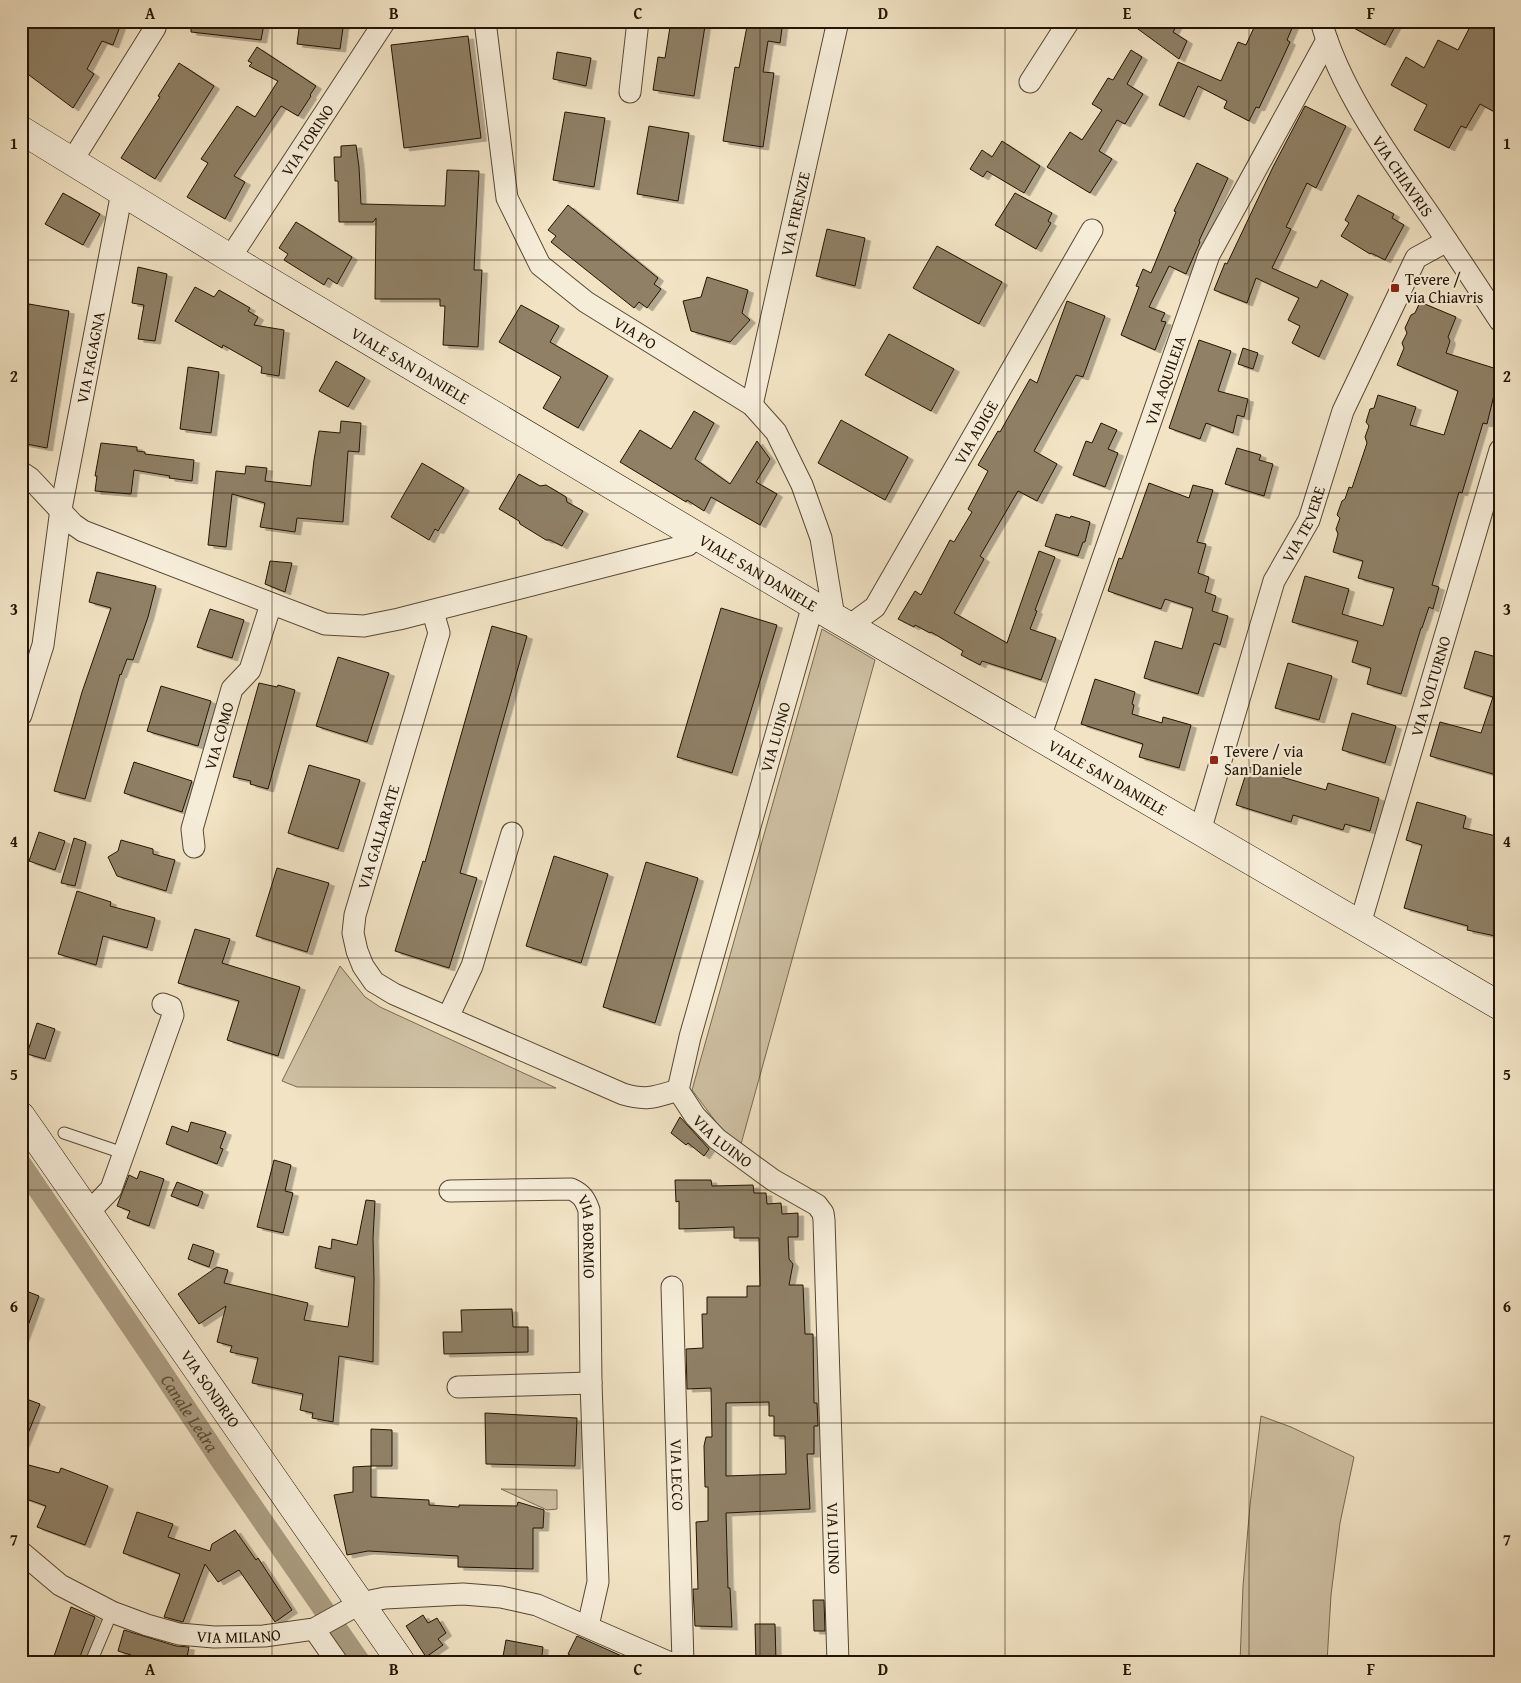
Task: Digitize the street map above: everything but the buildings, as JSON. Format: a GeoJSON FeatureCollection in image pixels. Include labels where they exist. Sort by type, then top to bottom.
{"type":"FeatureCollection","features":[{"type":"Feature","properties":{"kind":"street","name":"VIA TORINO"},"geometry":{"type":"LineString","coordinates":[[230,258],[385,21]]}},
{"type":"Feature","properties":{"kind":"street","name":"VIA PO"},"geometry":{"type":"LineString","coordinates":[[485,21],[507,198],[540,265],[586,302],[752,405],[776,432],[802,486],[821,538],[832,616]]}},
{"type":"Feature","properties":{"kind":"street"},"geometry":{"type":"LineString","coordinates":[[630,92],[638,21]]}},
{"type":"Feature","properties":{"kind":"street","name":"VIA FIRENZE"},"geometry":{"type":"LineString","coordinates":[[752,405],[838,21]]}},
{"type":"Feature","properties":{"kind":"street"},"geometry":{"type":"LineString","coordinates":[[1030,82],[1070,21]]}},
{"type":"Feature","properties":{"kind":"street"},"geometry":{"type":"LineString","coordinates":[[72,161],[155,28]]}},
{"type":"Feature","properties":{"kind":"street","name":"VIA CHIAVRIS"},"geometry":{"type":"LineString","coordinates":[[1324,31],[1355,99],[1385,150],[1500,322]]}},
{"type":"Feature","properties":{"kind":"street","name":"VIA AQUILEIA"},"geometry":{"type":"LineString","coordinates":[[1040,737],[1209,255],[1324,31]]}},
{"type":"Feature","properties":{"kind":"street","name":"VIALE SAN DANIELE"},"geometry":{"type":"LineString","coordinates":[[21,130],[230,258],[832,616],[1500,1006]]}},
{"type":"Feature","properties":{"kind":"street","name":"VIA FAGAGNA"},"geometry":{"type":"LineString","coordinates":[[60,517],[122,192]]}},
{"type":"Feature","properties":{"kind":"street","name":"VIA ADIGE"},"geometry":{"type":"LineString","coordinates":[[832,616],[875,607],[1092,230]]}},
{"type":"Feature","properties":{"kind":"street","name":"VIA TEVERE"},"geometry":{"type":"LineString","coordinates":[[1200,831],[1274,581],[1309,520],[1343,411],[1416,258],[1447,241]]}},
{"type":"Feature","properties":{"kind":"street","name":"VIA VOLTURNO"},"geometry":{"type":"LineString","coordinates":[[1360,924],[1500,450]]}},
{"type":"Feature","properties":{"kind":"street"},"geometry":{"type":"LineString","coordinates":[[21,472],[30,478],[60,517],[83,531],[325,624],[364,626],[433,612],[688,545],[696,535]]}},
{"type":"Feature","properties":{"kind":"street"},"geometry":{"type":"LineString","coordinates":[[21,715],[43,644],[60,517]]}},
{"type":"Feature","properties":{"kind":"street","name":"VIA COMO"},"geometry":{"type":"LineString","coordinates":[[194,847],[192,829],[232,689],[250,670],[271,604]]}},
{"type":"Feature","properties":{"kind":"street","name":"VIA GALLARATE"},"geometry":{"type":"LineString","coordinates":[[433,612],[439,633],[355,914],[353,933],[360,958],[374,982],[394,994],[623,1094],[637,1098],[651,1098],[678,1090]]}},
{"type":"Feature","properties":{"kind":"street","name":"VIA LUINO"},"geometry":{"type":"LineString","coordinates":[[832,616],[690,1038],[678,1090],[695,1116],[718,1139],[773,1180],[817,1205],[824,1220],[838,1662]]}},
{"type":"Feature","properties":{"kind":"street"},"geometry":{"type":"LineString","coordinates":[[448,1017],[472,966],[512,832]]}},
{"type":"Feature","properties":{"kind":"street"},"geometry":{"type":"LineString","coordinates":[[88,1212],[111,1188],[173,1015],[170,1008],[164,1004]]}},
{"type":"Feature","properties":{"kind":"street","name":"VIA SONDRIO"},"geometry":{"type":"LineString","coordinates":[[21,1116],[357,1606],[401,1662]]}},
{"type":"Feature","properties":{"kind":"street","name":"VIA BORMIO"},"geometry":{"type":"LineString","coordinates":[[450,1191],[571,1189],[580,1193],[586,1200],[589,1210],[591,1383],[598,1582],[588,1626]]}},
{"type":"Feature","properties":{"kind":"street","name":"VIA LECCO"},"geometry":{"type":"LineString","coordinates":[[672,1287],[683,1662]]}},
{"type":"Feature","properties":{"kind":"street"},"geometry":{"type":"LineString","coordinates":[[458,1387],[591,1383]]}},
{"type":"Feature","properties":{"kind":"street","name":"VIA MILANO"},"geometry":{"type":"LineString","coordinates":[[21,1552],[60,1584],[112,1612],[179,1634],[214,1637],[264,1636],[317,1627],[357,1606]]}},
{"type":"Feature","properties":{"kind":"street"},"geometry":{"type":"LineString","coordinates":[[357,1606],[385,1598],[427,1595],[463,1594],[502,1598],[537,1605],[668,1662]]}},
{"type":"Feature","properties":{"kind":"street"},"geometry":{"type":"LineString","coordinates":[[317,1627],[337,1662]]}},
{"type":"Feature","properties":{"kind":"lane"},"geometry":{"type":"LineString","coordinates":[[64,1133],[123,1153]]}},
{"type":"Feature","properties":{"kind":"lane"},"geometry":{"type":"LineString","coordinates":[[91,1662],[112,1612]]}},
{"type":"Feature","properties":{"kind":"shaded area"},"geometry":{"type":"Polygon","coordinates":[[[822,629],[875,660],[741,1144],[725,1134],[692,1090],[822,629]]]}},
{"type":"Feature","properties":{"kind":"shaded area"},"geometry":{"type":"Polygon","coordinates":[[[340,966],[365,997],[380,1007],[556,1088],[297,1087],[282,1081],[340,966]]]}},
{"type":"Feature","properties":{"kind":"shaded area"},"geometry":{"type":"Polygon","coordinates":[[[1261,1416],[1291,1427],[1354,1457],[1340,1523],[1331,1595],[1327,1662],[1240,1662],[1243,1586],[1250,1505],[1261,1416]]]}},
{"type":"Feature","properties":{"kind":"shaded area"},"geometry":{"type":"Polygon","coordinates":[[[501,1489],[557,1490],[557,1509],[547,1510],[501,1489]]]}},
{"type":"Feature","properties":{"kind":"waterway","name":"Canale Ledra"},"geometry":{"type":"LineString","coordinates":[[21,1164],[221,1461],[360,1662]]}},
{"type":"Feature","properties":{"kind":"place","name":"Tevere / via Chiavris"},"geometry":{"type":"Point","coordinates":[1395,288]}},
{"type":"Feature","properties":{"kind":"place","name":"Tevere / via San Daniele"},"geometry":{"type":"Point","coordinates":[1214,760]}}]}
